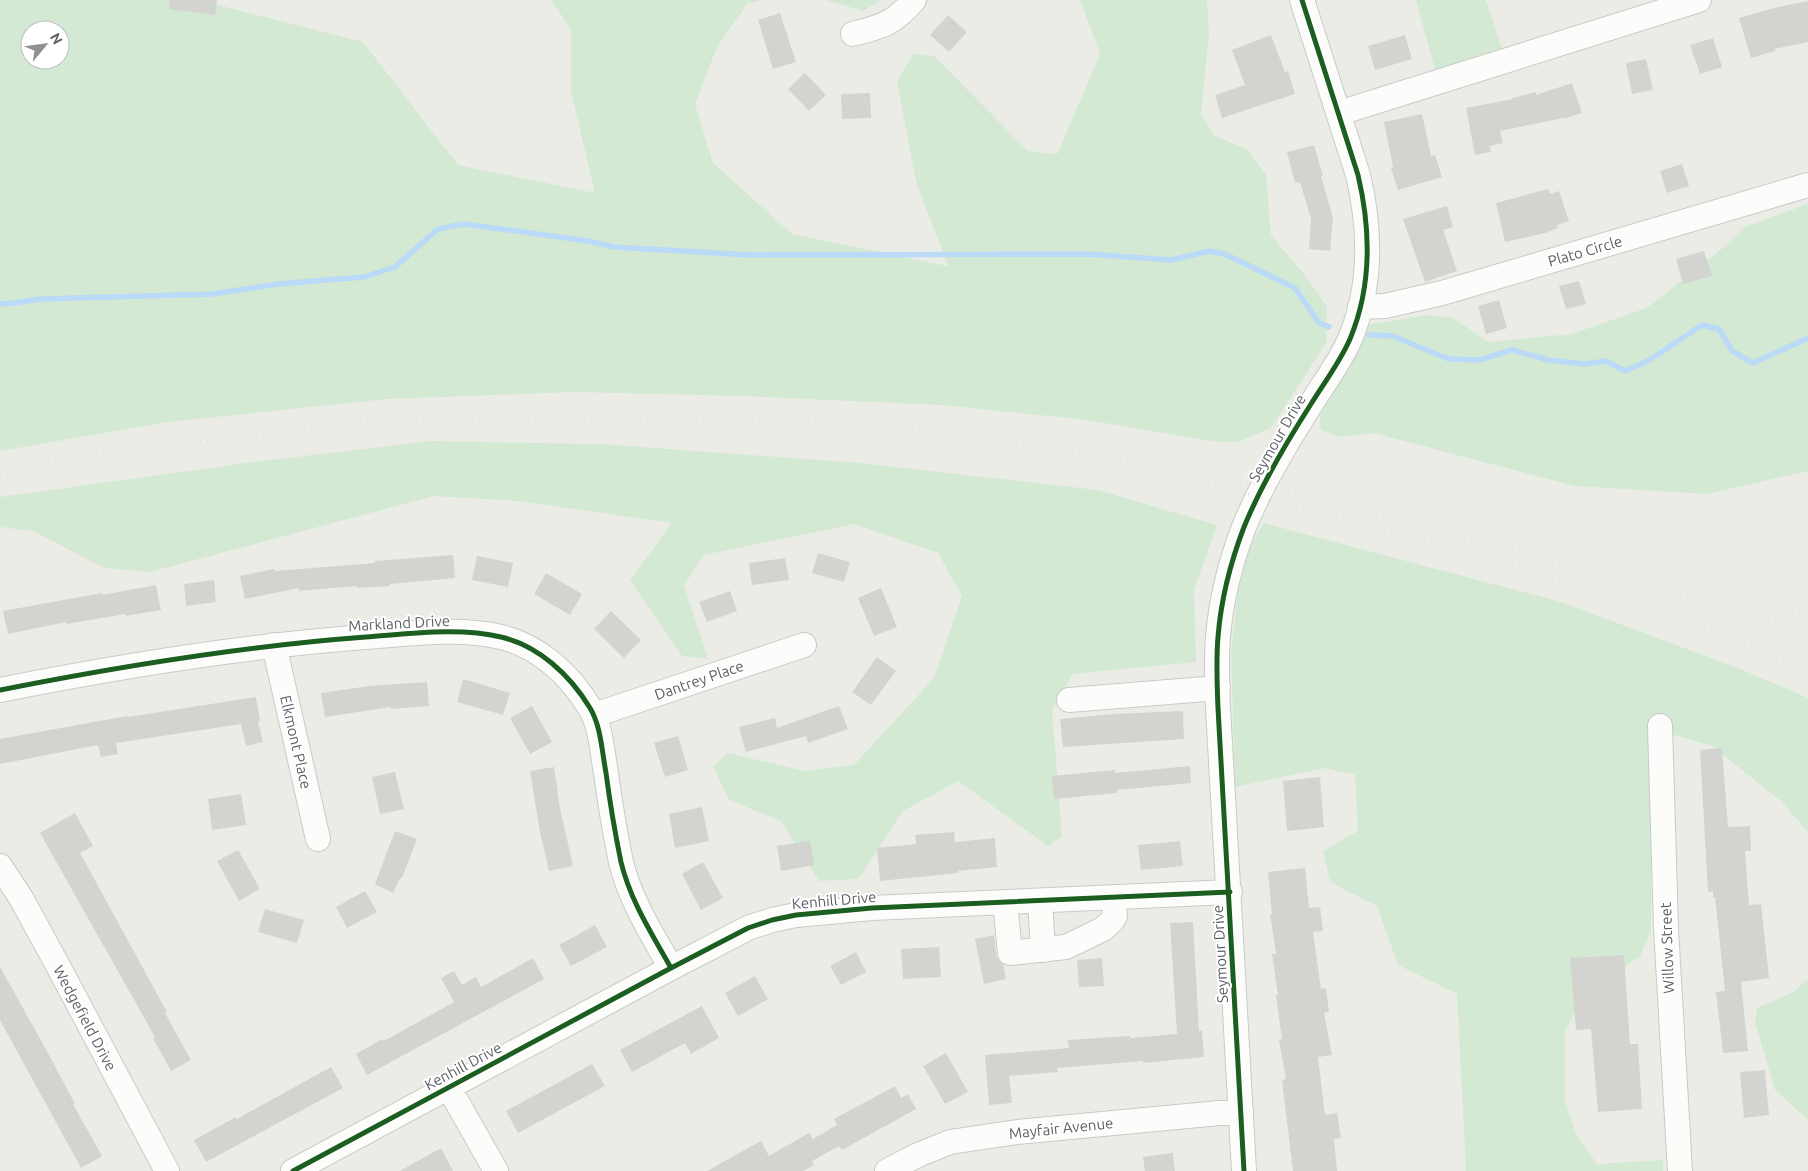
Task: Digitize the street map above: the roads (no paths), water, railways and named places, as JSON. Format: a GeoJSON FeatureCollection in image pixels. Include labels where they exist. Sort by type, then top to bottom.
{"type":"FeatureCollection","features":[{"type":"Feature","properties":{"kind":"street"},"geometry":{"type":"LineString","coordinates":[[853,34],[881,26],[900,16],[914,0]]}},
{"type":"Feature","properties":{"kind":"street","name":"Seymour Drive"},"geometry":{"type":"LineString","coordinates":[[1244,1171],[1218,688],[1218,636],[1221,609],[1234,555],[1245,525],[1277,456],[1349,340],[1360,307],[1369,248],[1368,230],[1358,176],[1302,0]]}},
{"type":"Feature","properties":{"kind":"street"},"geometry":{"type":"LineString","coordinates":[[1338,113],[1698,0]]}},
{"type":"Feature","properties":{"kind":"street","name":"Plato Circle"},"geometry":{"type":"LineString","coordinates":[[1360,307],[1385,306],[1442,293],[1808,185]]}},
{"type":"Feature","properties":{"kind":"street","name":"Markland Drive"},"geometry":{"type":"LineString","coordinates":[[0,690],[147,663],[274,645],[419,633],[455,632],[501,637],[542,655],[557,667],[574,683],[592,710],[601,741],[614,828],[622,865],[646,924],[671,968]]}},
{"type":"Feature","properties":{"kind":"street","name":"Elkmont Place"},"geometry":{"type":"LineString","coordinates":[[274,645],[318,839]]}},
{"type":"Feature","properties":{"kind":"street","name":"Dantrey Place"},"geometry":{"type":"LineString","coordinates":[[594,715],[804,645]]}},
{"type":"Feature","properties":{"kind":"street"},"geometry":{"type":"LineString","coordinates":[[1069,700],[1218,688]]}},
{"type":"Feature","properties":{"kind":"street","name":"Willow Street"},"geometry":{"type":"LineString","coordinates":[[1660,726],[1666,928],[1680,1171]]}},
{"type":"Feature","properties":{"kind":"street","name":"Wedgefield Drive"},"geometry":{"type":"LineString","coordinates":[[0,866],[21,898],[167,1171]]}},
{"type":"Feature","properties":{"kind":"street","name":"Kenhill Drive"},"geometry":{"type":"LineString","coordinates":[[293,1171],[671,968],[748,928],[772,920],[796,915],[872,908],[1230,892]]}},
{"type":"Feature","properties":{"kind":"street"},"geometry":{"type":"LineString","coordinates":[[1005,902],[1010,953],[1066,947],[1103,929],[1115,916],[1114,897]]}},
{"type":"Feature","properties":{"kind":"street"},"geometry":{"type":"LineString","coordinates":[[1040,901],[1043,950]]}},
{"type":"Feature","properties":{"kind":"street"},"geometry":{"type":"LineString","coordinates":[[449,1088],[496,1171]]}},
{"type":"Feature","properties":{"kind":"street","name":"Mayfair Avenue"},"geometry":{"type":"LineString","coordinates":[[894,1169],[918,1155],[950,1142],[998,1135],[1241,1111]]}},
{"type":"Feature","properties":{"kind":"waterway"},"geometry":{"type":"LineString","coordinates":[[0,304],[41,299],[213,294],[278,284],[364,277],[395,267],[438,229],[464,224],[589,241],[614,247],[750,255],[1088,254],[1171,260],[1210,251],[1227,255],[1295,288],[1319,323],[1329,327]]}},
{"type":"Feature","properties":{"kind":"waterway"},"geometry":{"type":"LineString","coordinates":[[1369,335],[1392,336],[1449,359],[1479,360],[1512,350],[1549,360],[1584,364],[1606,361],[1625,371],[1648,361],[1702,325],[1719,329],[1732,351],[1753,363],[1808,338]]}},
{"type":"Feature","properties":{"kind":"railway"},"geometry":{"type":"LineString","coordinates":[[0,474],[86,455],[421,417],[817,418],[1102,455],[1448,545],[1572,583],[1741,642],[1808,669]]}},
{"type":"Feature","properties":{"kind":"railway"},"geometry":{"type":"LineString","coordinates":[[1165,464],[1201,470],[1506,547],[1733,610],[1808,633]]}},
{"type":"Feature","properties":{"kind":"railway"},"geometry":{"type":"LineString","coordinates":[[1716,598],[1808,615]]}}]}
